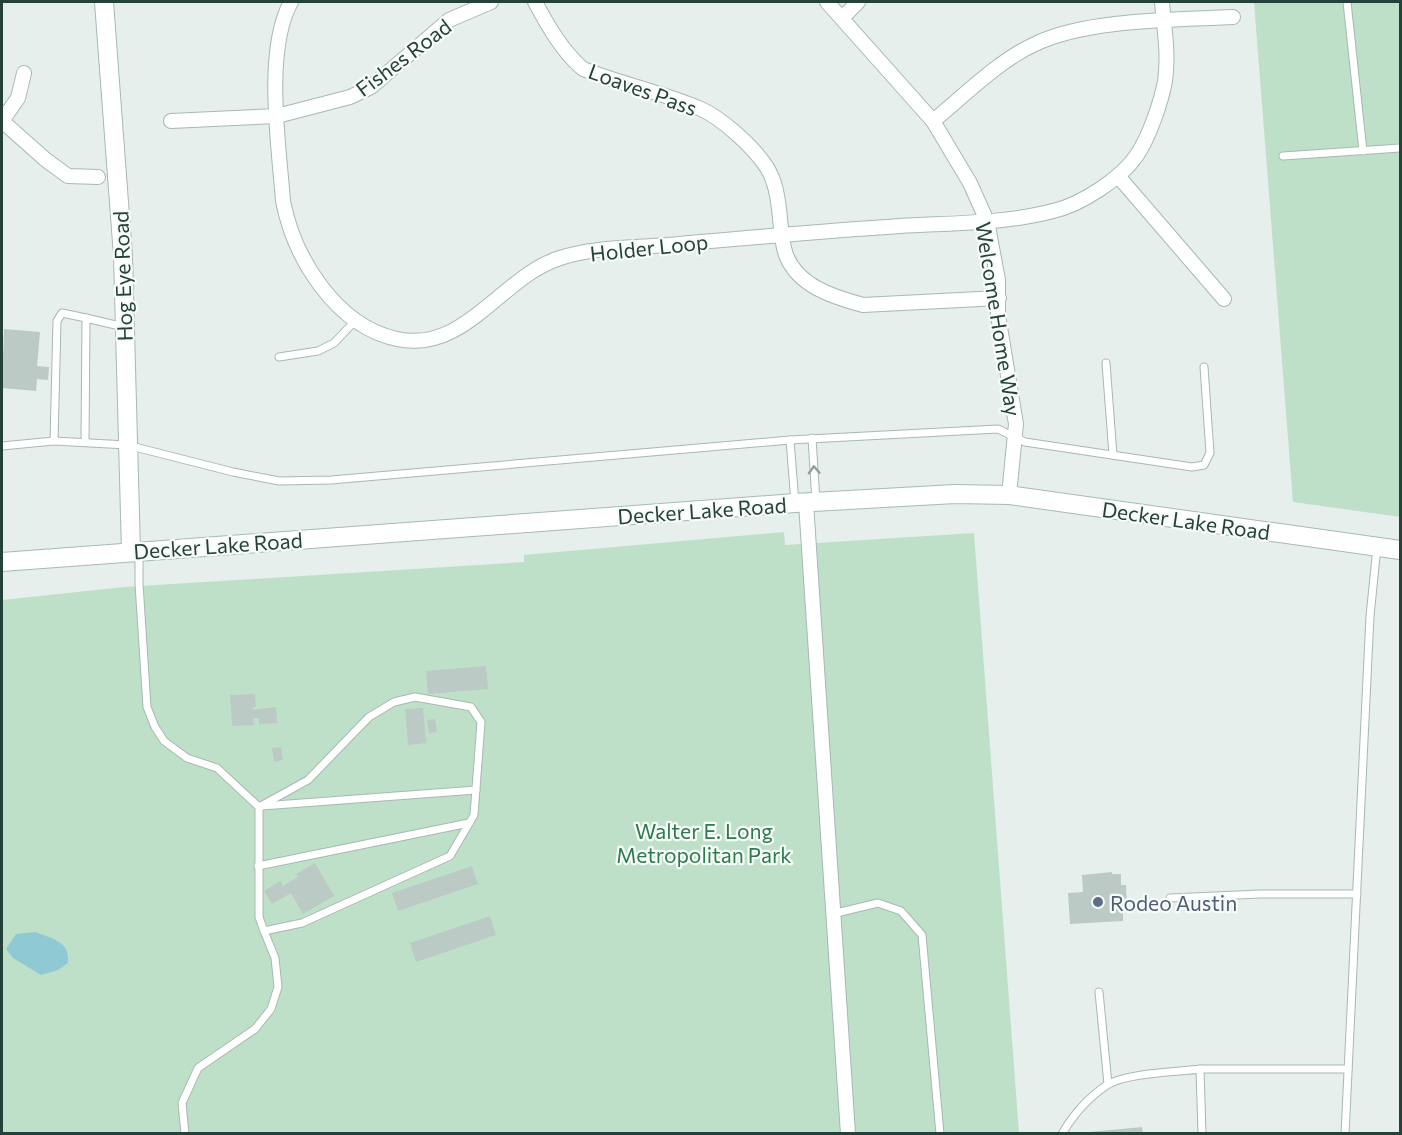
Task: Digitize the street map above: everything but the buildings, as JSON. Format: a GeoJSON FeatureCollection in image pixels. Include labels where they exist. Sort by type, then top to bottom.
{"type":"FeatureCollection","features":[{"type":"Feature","properties":{"kind":"main road","name":"Hog Eye Road"},"geometry":{"type":"LineString","coordinates":[[104,2],[123,256],[127,444],[135,551]]}},
{"type":"Feature","properties":{"kind":"main road","name":"Decker Lake Road"},"geometry":{"type":"LineString","coordinates":[[2,562],[955,494],[1010,495],[1401,550]]}},
{"type":"Feature","properties":{"kind":"street","name":"Holder Loop"},"geometry":{"type":"LineString","coordinates":[[291,2],[280,29],[275,80],[283,201],[286,218],[296,244],[312,273],[332,299],[356,320],[378,333],[399,339],[423,340],[443,336],[460,327],[527,275],[560,258],[595,252],[783,234],[987,221],[1056,211],[1087,196],[1118,176],[1136,156],[1148,133],[1165,81],[1166,54],[1162,2]]}},
{"type":"Feature","properties":{"kind":"street","name":"Fishes Road"},"geometry":{"type":"LineString","coordinates":[[171,121],[278,116],[350,97],[371,87],[449,20],[491,2]]}},
{"type":"Feature","properties":{"kind":"street","name":"Loaves Pass"},"geometry":{"type":"LineString","coordinates":[[535,2],[550,29],[574,61],[584,69],[701,109],[728,127],[751,148],[764,162],[773,180],[778,197],[785,252],[792,267],[803,279],[817,288],[843,300],[863,305],[999,297]]}},
{"type":"Feature","properties":{"kind":"street","name":"Welcome Home Way"},"geometry":{"type":"LineString","coordinates":[[827,2],[933,121],[970,183],[987,221],[998,280],[998,315],[1016,424],[1010,495]]}},
{"type":"Feature","properties":{"kind":"street"},"geometry":{"type":"LineString","coordinates":[[842,18],[858,2]]}},
{"type":"Feature","properties":{"kind":"street"},"geometry":{"type":"LineString","coordinates":[[933,121],[1014,56],[1036,44],[1088,28],[1163,20],[1233,17]]}},
{"type":"Feature","properties":{"kind":"street"},"geometry":{"type":"LineString","coordinates":[[24,73],[18,98],[2,121],[68,176],[98,177]]}},
{"type":"Feature","properties":{"kind":"street"},"geometry":{"type":"LineString","coordinates":[[1118,176],[1224,299]]}},
{"type":"Feature","properties":{"kind":"street"},"geometry":{"type":"LineString","coordinates":[[806,503],[848,1134]]}},
{"type":"Feature","properties":{"kind":"lane"},"geometry":{"type":"LineString","coordinates":[[1347,2],[1363,151]]}},
{"type":"Feature","properties":{"kind":"lane"},"geometry":{"type":"LineString","coordinates":[[1283,156],[1401,148]]}},
{"type":"Feature","properties":{"kind":"lane"},"geometry":{"type":"LineString","coordinates":[[54,441],[57,321],[62,313],[124,327]]}},
{"type":"Feature","properties":{"kind":"lane"},"geometry":{"type":"LineString","coordinates":[[85,442],[86,318]]}},
{"type":"Feature","properties":{"kind":"lane"},"geometry":{"type":"LineString","coordinates":[[279,357],[318,351],[334,343],[356,320]]}},
{"type":"Feature","properties":{"kind":"lane"},"geometry":{"type":"LineString","coordinates":[[1106,363],[1113,455]]}},
{"type":"Feature","properties":{"kind":"lane"},"geometry":{"type":"LineString","coordinates":[[2,446],[54,441],[127,444],[232,472],[279,481],[331,480],[812,438],[998,429],[1025,442],[1192,467],[1204,465],[1210,453],[1204,366]]}},
{"type":"Feature","properties":{"kind":"lane"},"geometry":{"type":"LineString","coordinates":[[806,503],[812,438]]}},
{"type":"Feature","properties":{"kind":"lane"},"geometry":{"type":"LineString","coordinates":[[790,440],[806,503]]}},
{"type":"Feature","properties":{"kind":"lane"},"geometry":{"type":"LineString","coordinates":[[1345,1134],[1370,616],[1377,547]]}},
{"type":"Feature","properties":{"kind":"lane"},"geometry":{"type":"LineString","coordinates":[[135,551],[147,707],[155,728],[164,741],[187,758],[217,768],[259,807],[476,790]]}},
{"type":"Feature","properties":{"kind":"lane"},"geometry":{"type":"LineString","coordinates":[[259,807],[308,780],[369,717],[394,702],[415,697],[471,707],[481,722],[474,815],[450,856],[302,923],[264,931]]}},
{"type":"Feature","properties":{"kind":"lane"},"geometry":{"type":"LineString","coordinates":[[185,1134],[182,1103],[198,1068],[255,1029],[271,1009],[278,987],[275,958],[259,917],[259,807]]}},
{"type":"Feature","properties":{"kind":"lane"},"geometry":{"type":"LineString","coordinates":[[258,866],[469,823]]}},
{"type":"Feature","properties":{"kind":"lane"},"geometry":{"type":"LineString","coordinates":[[1170,898],[1260,894],[1357,894]]}},
{"type":"Feature","properties":{"kind":"lane"},"geometry":{"type":"LineString","coordinates":[[832,914],[878,903],[901,910],[922,935],[940,1134]]}},
{"type":"Feature","properties":{"kind":"lane"},"geometry":{"type":"LineString","coordinates":[[1099,992],[1108,1084]]}},
{"type":"Feature","properties":{"kind":"lane"},"geometry":{"type":"LineString","coordinates":[[1062,1134],[1079,1109],[1108,1084],[1132,1077],[1200,1069],[1348,1069]]}},
{"type":"Feature","properties":{"kind":"lane"},"geometry":{"type":"LineString","coordinates":[[1200,1069],[1202,1134]]}},
{"type":"Feature","properties":{"kind":"green space"},"geometry":{"type":"Polygon","coordinates":[[[1254,2],[1400,2],[1400,517],[1293,502],[1254,2]]]}},
{"type":"Feature","properties":{"kind":"green space","name":"Walter E. Long Metropolitan Park"},"geometry":{"type":"Polygon","coordinates":[[[784,532],[785,545],[974,533],[1019,1133],[2,1134],[2,600],[124,587],[524,562],[524,555],[784,532]]]}},
{"type":"Feature","properties":{"kind":"water"},"geometry":{"type":"Polygon","coordinates":[[[35,932],[63,945],[68,956],[68,963],[58,970],[41,975],[13,958],[6,949],[16,934],[35,932]]]}},
{"type":"Feature","properties":{"kind":"place","name":"Rodeo Austin"},"geometry":{"type":"Point","coordinates":[1098,902]}}]}
